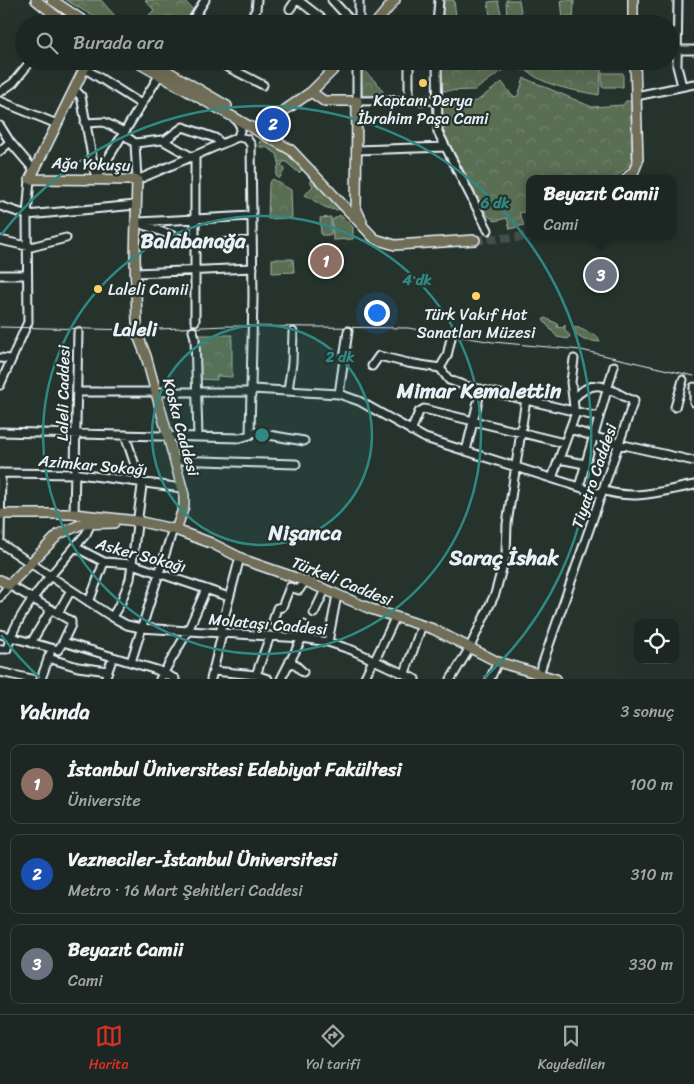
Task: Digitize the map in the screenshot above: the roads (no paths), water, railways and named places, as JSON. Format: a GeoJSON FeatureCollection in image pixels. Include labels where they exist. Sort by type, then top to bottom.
{"type":"FeatureCollection","features":[{"type":"Feature","properties":{"kind":"main road"},"geometry":{"type":"LineString","coordinates":[[36,0],[53,15]]}},
{"type":"Feature","properties":{"kind":"main road"},"geometry":{"type":"LineString","coordinates":[[52,0],[74,15]]}},
{"type":"Feature","properties":{"kind":"main road"},"geometry":{"type":"LineString","coordinates":[[382,15],[395,0]]}},
{"type":"Feature","properties":{"kind":"main road"},"geometry":{"type":"LineString","coordinates":[[632,0],[633,15]]}},
{"type":"Feature","properties":{"kind":"main road"},"geometry":{"type":"LineString","coordinates":[[32,175],[84,70]]}},
{"type":"Feature","properties":{"kind":"main road"},"geometry":{"type":"LineString","coordinates":[[165,70],[230,114],[267,132]]}},
{"type":"Feature","properties":{"kind":"main road"},"geometry":{"type":"LineString","coordinates":[[165,70],[267,132],[291,150],[373,238],[395,245],[475,240]]}},
{"type":"Feature","properties":{"kind":"main road"},"geometry":{"type":"LineString","coordinates":[[267,132],[285,110],[311,92],[333,70]]}},
{"type":"Feature","properties":{"kind":"main road"},"geometry":{"type":"LineString","coordinates":[[630,175],[637,167],[635,70]]}},
{"type":"Feature","properties":{"kind":"main road"},"geometry":{"type":"LineString","coordinates":[[311,92],[324,101],[357,101],[356,205],[358,217],[379,240]]}},
{"type":"Feature","properties":{"kind":"main road","name":"Ağa Yokuşu"},"geometry":{"type":"LineString","coordinates":[[32,175],[138,180]]}},
{"type":"Feature","properties":{"kind":"main road"},"geometry":{"type":"LineString","coordinates":[[137,322],[135,273],[138,180]]}},
{"type":"Feature","properties":{"kind":"main road"},"geometry":{"type":"LineString","coordinates":[[344,207],[352,209],[356,205]]}},
{"type":"Feature","properties":{"kind":"main road","name":"Koska Caddesi"},"geometry":{"type":"LineString","coordinates":[[137,333],[156,391],[182,488],[184,506],[174,529]]}},
{"type":"Feature","properties":{"kind":"main road"},"geometry":{"type":"LineString","coordinates":[[1,514],[74,514],[137,521]]}},
{"type":"Feature","properties":{"kind":"main road"},"geometry":{"type":"LineString","coordinates":[[0,580],[9,585],[60,534],[74,526],[91,523],[132,523],[137,521]]}},
{"type":"Feature","properties":{"kind":"main road","name":"Türkeli Caddesi"},"geometry":{"type":"LineString","coordinates":[[137,521],[174,529],[395,618],[422,625],[498,662],[556,679]]}},
{"type":"Feature","properties":{"kind":"street"},"geometry":{"type":"LineString","coordinates":[[196,15],[205,0]]}},
{"type":"Feature","properties":{"kind":"street"},"geometry":{"type":"LineString","coordinates":[[253,15],[256,10],[257,0]]}},
{"type":"Feature","properties":{"kind":"street"},"geometry":{"type":"LineString","coordinates":[[290,9],[297,0],[317,15]]}},
{"type":"Feature","properties":{"kind":"street"},"geometry":{"type":"LineString","coordinates":[[332,0],[346,15]]}},
{"type":"Feature","properties":{"kind":"street"},"geometry":{"type":"LineString","coordinates":[[359,0],[359,15]]}},
{"type":"Feature","properties":{"kind":"street"},"geometry":{"type":"LineString","coordinates":[[438,15],[439,0]]}},
{"type":"Feature","properties":{"kind":"street"},"geometry":{"type":"LineString","coordinates":[[677,15],[678,0]]}},
{"type":"Feature","properties":{"kind":"street"},"geometry":{"type":"LineString","coordinates":[[679,50],[694,50]]}},
{"type":"Feature","properties":{"kind":"street"},"geometry":{"type":"LineString","coordinates":[[0,92],[13,83],[24,70]]}},
{"type":"Feature","properties":{"kind":"street"},"geometry":{"type":"LineString","coordinates":[[93,70],[141,104]]}},
{"type":"Feature","properties":{"kind":"street"},"geometry":{"type":"LineString","coordinates":[[96,179],[161,70]]}},
{"type":"Feature","properties":{"kind":"street"},"geometry":{"type":"LineString","coordinates":[[234,70],[263,85]]}},
{"type":"Feature","properties":{"kind":"street"},"geometry":{"type":"LineString","coordinates":[[357,70],[357,101],[438,100]]}},
{"type":"Feature","properties":{"kind":"street"},"geometry":{"type":"LineString","coordinates":[[409,70],[409,100]]}},
{"type":"Feature","properties":{"kind":"street"},"geometry":{"type":"LineString","coordinates":[[437,70],[438,132],[488,230]]}},
{"type":"Feature","properties":{"kind":"street"},"geometry":{"type":"LineString","coordinates":[[678,70],[682,86]]}},
{"type":"Feature","properties":{"kind":"street"},"geometry":{"type":"LineString","coordinates":[[636,96],[694,84]]}},
{"type":"Feature","properties":{"kind":"street"},"geometry":{"type":"LineString","coordinates":[[74,89],[81,96],[96,179]]}},
{"type":"Feature","properties":{"kind":"street"},"geometry":{"type":"LineString","coordinates":[[0,101],[57,124]]}},
{"type":"Feature","properties":{"kind":"street"},"geometry":{"type":"LineString","coordinates":[[230,114],[240,124],[238,137]]}},
{"type":"Feature","properties":{"kind":"street"},"geometry":{"type":"LineString","coordinates":[[85,123],[104,122],[135,142],[164,141],[194,156]]}},
{"type":"Feature","properties":{"kind":"street"},"geometry":{"type":"LineString","coordinates":[[0,126],[32,175],[27,215],[28,322],[0,385]]}},
{"type":"Feature","properties":{"kind":"street"},"geometry":{"type":"LineString","coordinates":[[164,141],[183,127],[214,138],[222,144]]}},
{"type":"Feature","properties":{"kind":"street"},"geometry":{"type":"LineString","coordinates":[[251,145],[256,138],[267,132]]}},
{"type":"Feature","properties":{"kind":"street"},"geometry":{"type":"LineString","coordinates":[[0,432],[246,438],[250,434],[253,332],[251,145],[247,139],[238,137],[138,180],[135,142]]}},
{"type":"Feature","properties":{"kind":"street"},"geometry":{"type":"LineString","coordinates":[[0,151],[10,142]]}},
{"type":"Feature","properties":{"kind":"street"},"geometry":{"type":"LineString","coordinates":[[357,150],[445,146]]}},
{"type":"Feature","properties":{"kind":"street"},"geometry":{"type":"LineString","coordinates":[[194,156],[195,320]]}},
{"type":"Feature","properties":{"kind":"street"},"geometry":{"type":"LineString","coordinates":[[0,206],[27,215],[136,205]]}},
{"type":"Feature","properties":{"kind":"street"},"geometry":{"type":"LineString","coordinates":[[136,222],[251,216]]}},
{"type":"Feature","properties":{"kind":"street"},"geometry":{"type":"LineString","coordinates":[[136,222],[194,244],[252,241]]}},
{"type":"Feature","properties":{"kind":"street"},"geometry":{"type":"LineString","coordinates":[[0,240],[27,247],[66,238]]}},
{"type":"Feature","properties":{"kind":"street"},"geometry":{"type":"LineString","coordinates":[[135,273],[253,268]]}},
{"type":"Feature","properties":{"kind":"street"},"geometry":{"type":"LineString","coordinates":[[0,275],[27,275]]}},
{"type":"Feature","properties":{"kind":"street"},"geometry":{"type":"LineString","coordinates":[[137,322],[137,333]]}},
{"type":"Feature","properties":{"kind":"street"},"geometry":{"type":"LineString","coordinates":[[193,331],[198,436]]}},
{"type":"Feature","properties":{"kind":"street"},"geometry":{"type":"LineString","coordinates":[[339,394],[348,331]]}},
{"type":"Feature","properties":{"kind":"street","name":"Laleli Caddesi"},"geometry":{"type":"LineString","coordinates":[[74,514],[78,332]]}},
{"type":"Feature","properties":{"kind":"street"},"geometry":{"type":"LineString","coordinates":[[288,390],[292,364],[293,332]]}},
{"type":"Feature","properties":{"kind":"street"},"geometry":{"type":"LineString","coordinates":[[440,368],[446,356],[450,338]]}},
{"type":"Feature","properties":{"kind":"street"},"geometry":{"type":"LineString","coordinates":[[372,366],[379,356],[408,364],[440,368],[449,380],[599,417]]}},
{"type":"Feature","properties":{"kind":"street"},"geometry":{"type":"LineString","coordinates":[[0,358],[10,359]]}},
{"type":"Feature","properties":{"kind":"street"},"geometry":{"type":"LineString","coordinates":[[552,478],[576,410],[572,382],[574,359]]}},
{"type":"Feature","properties":{"kind":"street"},"geometry":{"type":"LineString","coordinates":[[579,487],[614,366]]}},
{"type":"Feature","properties":{"kind":"street"},"geometry":{"type":"LineString","coordinates":[[674,407],[684,380]]}},
{"type":"Feature","properties":{"kind":"street"},"geometry":{"type":"LineString","coordinates":[[574,398],[588,386],[607,388]]}},
{"type":"Feature","properties":{"kind":"street"},"geometry":{"type":"LineString","coordinates":[[694,387],[694,402]]}},
{"type":"Feature","properties":{"kind":"street","name":"Tiyatro Caddesi"},"geometry":{"type":"LineString","coordinates":[[539,674],[634,401],[607,388]]}},
{"type":"Feature","properties":{"kind":"street"},"geometry":{"type":"LineString","coordinates":[[466,451],[481,389]]}},
{"type":"Feature","properties":{"kind":"street"},"geometry":{"type":"LineString","coordinates":[[77,392],[288,390],[339,394],[359,401],[411,431],[466,451],[579,487],[622,496],[637,496],[694,485]]}},
{"type":"Feature","properties":{"kind":"street"},"geometry":{"type":"LineString","coordinates":[[451,679],[469,649],[495,594],[506,554],[507,524],[526,399]]}},
{"type":"Feature","properties":{"kind":"street"},"geometry":{"type":"LineString","coordinates":[[411,431],[421,410],[564,443]]}},
{"type":"Feature","properties":{"kind":"street"},"geometry":{"type":"LineString","coordinates":[[570,430],[593,438],[694,461]]}},
{"type":"Feature","properties":{"kind":"street"},"geometry":{"type":"LineString","coordinates":[[250,434],[304,441]]}},
{"type":"Feature","properties":{"kind":"street"},"geometry":{"type":"LineString","coordinates":[[112,617],[128,588],[141,483],[125,435]]}},
{"type":"Feature","properties":{"kind":"street"},"geometry":{"type":"LineString","coordinates":[[558,459],[585,464]]}},
{"type":"Feature","properties":{"kind":"street"},"geometry":{"type":"LineString","coordinates":[[174,460],[296,464]]}},
{"type":"Feature","properties":{"kind":"street"},"geometry":{"type":"LineString","coordinates":[[0,541],[1,473]]}},
{"type":"Feature","properties":{"kind":"street","name":"Azimkar Sokağı"},"geometry":{"type":"LineString","coordinates":[[1,473],[75,474],[182,488]]}},
{"type":"Feature","properties":{"kind":"street"},"geometry":{"type":"LineString","coordinates":[[0,649],[7,649],[10,637],[34,599],[91,523]]}},
{"type":"Feature","properties":{"kind":"street"},"geometry":{"type":"LineString","coordinates":[[130,662],[174,529]]}},
{"type":"Feature","properties":{"kind":"street","name":"Molataşı Caddesi"},"geometry":{"type":"LineString","coordinates":[[0,541],[89,602],[128,625],[141,628],[302,638],[328,642],[406,673],[414,679]]}},
{"type":"Feature","properties":{"kind":"street","name":"Asker Sokağı"},"geometry":{"type":"LineString","coordinates":[[75,546],[104,562],[132,564],[229,596]]}},
{"type":"Feature","properties":{"kind":"street"},"geometry":{"type":"LineString","coordinates":[[211,679],[229,596],[240,557]]}},
{"type":"Feature","properties":{"kind":"street"},"geometry":{"type":"LineString","coordinates":[[89,602],[104,562]]}},
{"type":"Feature","properties":{"kind":"street"},"geometry":{"type":"LineString","coordinates":[[273,621],[277,608],[282,607],[290,587],[299,590],[305,581]]}},
{"type":"Feature","properties":{"kind":"street"},"geometry":{"type":"LineString","coordinates":[[0,597],[9,585],[71,623],[60,650],[0,634]]}},
{"type":"Feature","properties":{"kind":"street"},"geometry":{"type":"LineString","coordinates":[[161,675],[188,631],[206,589]]}},
{"type":"Feature","properties":{"kind":"street"},"geometry":{"type":"LineString","coordinates":[[31,643],[71,590]]}},
{"type":"Feature","properties":{"kind":"street"},"geometry":{"type":"LineString","coordinates":[[314,613],[325,590]]}},
{"type":"Feature","properties":{"kind":"street"},"geometry":{"type":"LineString","coordinates":[[328,642],[337,595]]}},
{"type":"Feature","properties":{"kind":"street"},"geometry":{"type":"LineString","coordinates":[[364,679],[395,618]]}},
{"type":"Feature","properties":{"kind":"street"},"geometry":{"type":"LineString","coordinates":[[281,679],[302,638],[304,625]]}},
{"type":"Feature","properties":{"kind":"street"},"geometry":{"type":"LineString","coordinates":[[406,673],[422,625]]}},
{"type":"Feature","properties":{"kind":"street"},"geometry":{"type":"LineString","coordinates":[[256,675],[270,636]]}},
{"type":"Feature","properties":{"kind":"street"},"geometry":{"type":"LineString","coordinates":[[63,642],[130,662],[175,679]]}},
{"type":"Feature","properties":{"kind":"street"},"geometry":{"type":"LineString","coordinates":[[41,679],[52,649]]}},
{"type":"Feature","properties":{"kind":"street"},"geometry":{"type":"LineString","coordinates":[[105,679],[113,657]]}},
{"type":"Feature","properties":{"kind":"street"},"geometry":{"type":"LineString","coordinates":[[48,658],[108,671]]}},
{"type":"Feature","properties":{"kind":"street"},"geometry":{"type":"LineString","coordinates":[[290,660],[303,672]]}},
{"type":"Feature","properties":{"kind":"street"},"geometry":{"type":"LineString","coordinates":[[490,679],[498,662]]}},
{"type":"Feature","properties":{"kind":"street"},"geometry":{"type":"LineString","coordinates":[[214,671],[256,675],[268,679]]}},
{"type":"Feature","properties":{"kind":"street"},"geometry":{"type":"LineString","coordinates":[[0,672],[32,679]]}},
{"type":"Feature","properties":{"kind":"tunnel"},"geometry":{"type":"LineString","coordinates":[[475,240],[526,237]]}},
{"type":"Feature","properties":{"kind":"tram line"},"geometry":{"type":"LineString","coordinates":[[0,327],[137,330],[225,326],[408,328],[493,342],[581,350],[694,376]]}},
{"type":"Feature","properties":{"kind":"place","name":"Kaptanı Derya İbrahim Paşa Cami"},"geometry":{"type":"Point","coordinates":[423,83]}},
{"type":"Feature","properties":{"kind":"place","name":"Vezneciler-İstanbul Üniversitesi"},"geometry":{"type":"Point","coordinates":[273,124]}},
{"type":"Feature","properties":{"kind":"place","name":"İstanbul Üniversitesi Edebiyat Fakültesi"},"geometry":{"type":"Point","coordinates":[326,261]}},
{"type":"Feature","properties":{"kind":"place","name":"Beyazıt Camii"},"geometry":{"type":"Point","coordinates":[601,275]}},
{"type":"Feature","properties":{"kind":"place","name":"Laleli Camii"},"geometry":{"type":"Point","coordinates":[98,289]}},
{"type":"Feature","properties":{"kind":"place","name":"Türk Vakıf Hat Sanatları Müzesi"},"geometry":{"type":"Point","coordinates":[476,296]}},
{"type":"Feature","properties":{"kind":"district","name":"Balabanağa"},"geometry":{"type":"Point","coordinates":[193,241]}},
{"type":"Feature","properties":{"kind":"district","name":"Laleli"},"geometry":{"type":"Point","coordinates":[135,329]}},
{"type":"Feature","properties":{"kind":"district","name":"Mimar Kemalettin"},"geometry":{"type":"Point","coordinates":[479,391]}},
{"type":"Feature","properties":{"kind":"district","name":"Nişanca"},"geometry":{"type":"Point","coordinates":[305,533]}},
{"type":"Feature","properties":{"kind":"district","name":"Saraç İshak"},"geometry":{"type":"Point","coordinates":[504,558]}}]}
